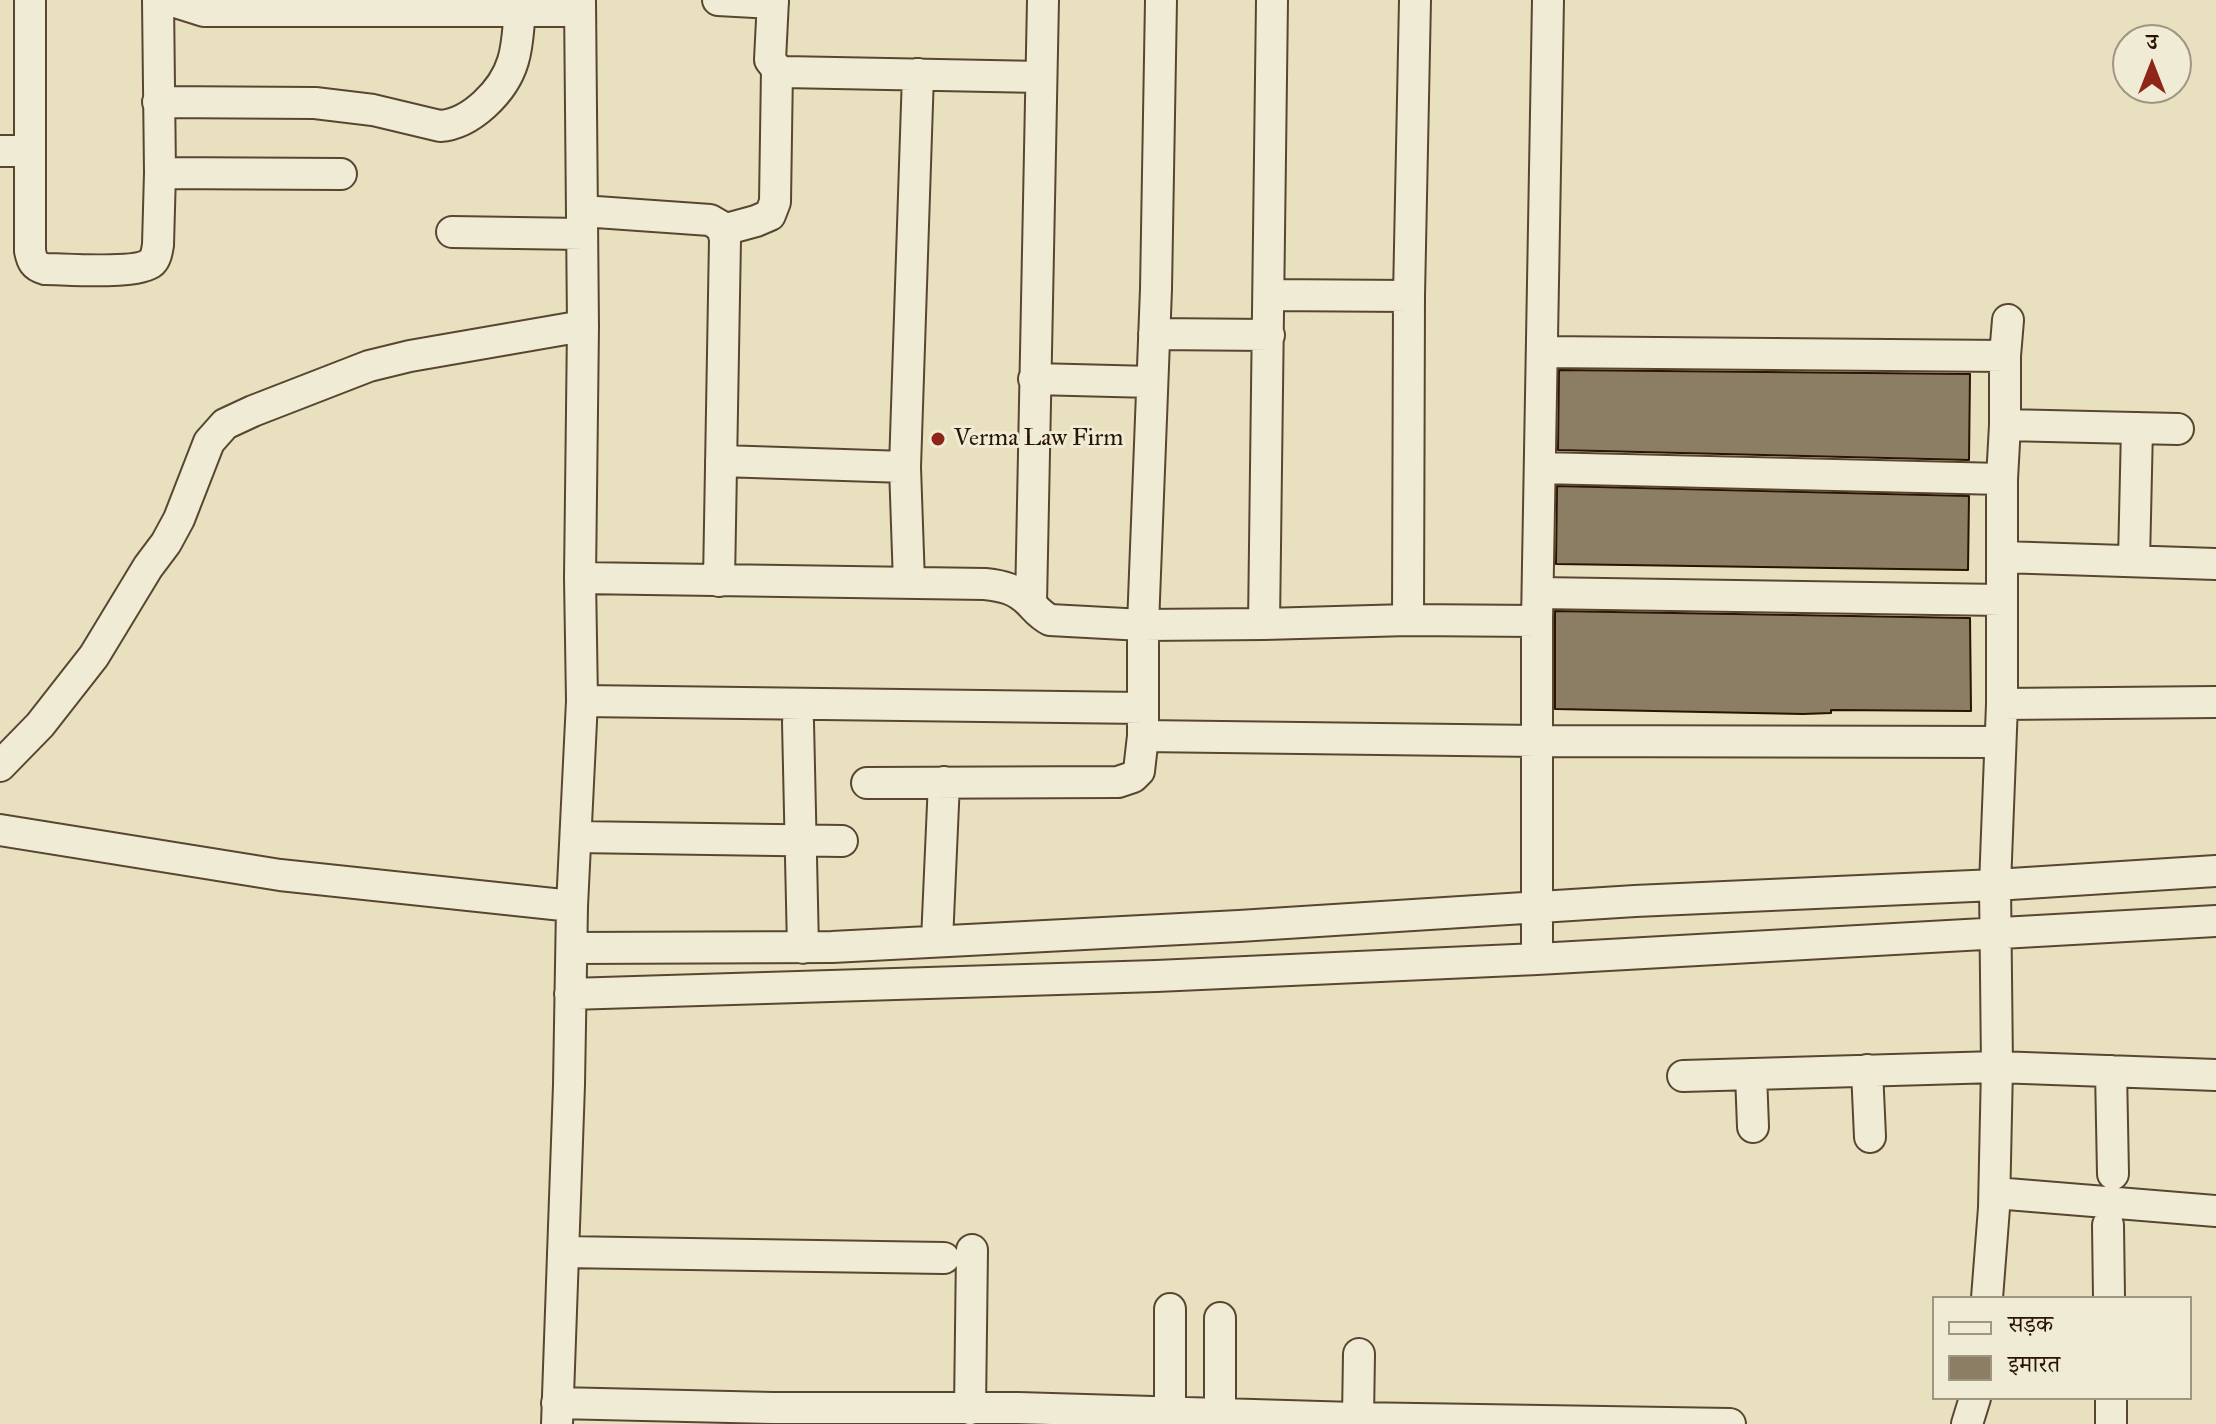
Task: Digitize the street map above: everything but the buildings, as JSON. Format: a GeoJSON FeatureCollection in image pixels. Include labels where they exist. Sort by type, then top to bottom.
{"type":"FeatureCollection","features":[{"type":"Feature","properties":{"kind":"street"},"geometry":{"type":"LineString","coordinates":[[30,0],[32,261],[45,269],[125,270],[151,263],[158,245],[158,0]]}},
{"type":"Feature","properties":{"kind":"street"},"geometry":{"type":"LineString","coordinates":[[169,0],[204,11],[455,5],[520,11],[580,6],[582,701],[572,906],[557,1414],[758,1408],[1018,1408],[1171,1416],[1220,1413],[1355,1420],[1730,1424]]}},
{"type":"Feature","properties":{"kind":"street"},"geometry":{"type":"LineString","coordinates":[[718,0],[773,2],[770,60],[784,72],[1041,77]]}},
{"type":"Feature","properties":{"kind":"street"},"geometry":{"type":"LineString","coordinates":[[1031,604],[1043,0]]}},
{"type":"Feature","properties":{"kind":"street"},"geometry":{"type":"LineString","coordinates":[[867,783],[1118,782],[1133,777],[1139,771],[1143,722],[1143,625],[1154,334],[1161,0]]}},
{"type":"Feature","properties":{"kind":"street"},"geometry":{"type":"LineString","coordinates":[[1264,624],[1272,0]]}},
{"type":"Feature","properties":{"kind":"street"},"geometry":{"type":"LineString","coordinates":[[1408,620],[1409,296],[1415,0]]}},
{"type":"Feature","properties":{"kind":"street"},"geometry":{"type":"LineString","coordinates":[[1537,959],[1538,607],[1548,0]]}},
{"type":"Feature","properties":{"kind":"street"},"geometry":{"type":"LineString","coordinates":[[158,102],[315,103],[373,110],[432,125],[451,125],[482,107],[502,82],[512,64],[520,11]]}},
{"type":"Feature","properties":{"kind":"street"},"geometry":{"type":"LineString","coordinates":[[723,230],[770,215],[775,202],[777,69]]}},
{"type":"Feature","properties":{"kind":"street"},"geometry":{"type":"LineString","coordinates":[[909,583],[905,467],[918,74]]}},
{"type":"Feature","properties":{"kind":"street"},"geometry":{"type":"LineString","coordinates":[[0,151],[30,151]]}},
{"type":"Feature","properties":{"kind":"street"},"geometry":{"type":"LineString","coordinates":[[160,173],[341,174]]}},
{"type":"Feature","properties":{"kind":"street"},"geometry":{"type":"LineString","coordinates":[[452,232],[582,223],[710,220],[723,230],[719,581]]}},
{"type":"Feature","properties":{"kind":"street"},"geometry":{"type":"LineString","coordinates":[[1269,295],[1409,296]]}},
{"type":"Feature","properties":{"kind":"street"},"geometry":{"type":"LineString","coordinates":[[1987,1296],[1995,1193],[1995,885],[2002,704],[2002,479],[2008,320]]}},
{"type":"Feature","properties":{"kind":"street"},"geometry":{"type":"LineString","coordinates":[[0,766],[40,725],[94,656],[166,543],[179,519],[209,442],[225,424],[369,366],[583,326]]}},
{"type":"Feature","properties":{"kind":"street"},"geometry":{"type":"LineString","coordinates":[[1154,334],[1269,335]]}},
{"type":"Feature","properties":{"kind":"street"},"geometry":{"type":"LineString","coordinates":[[1542,352],[2005,356]]}},
{"type":"Feature","properties":{"kind":"street"},"geometry":{"type":"LineString","coordinates":[[1034,379],[1152,382]]}},
{"type":"Feature","properties":{"kind":"street"},"geometry":{"type":"LineString","coordinates":[[2005,425],[2178,429]]}},
{"type":"Feature","properties":{"kind":"street"},"geometry":{"type":"LineString","coordinates":[[2134,561],[2137,428]]}},
{"type":"Feature","properties":{"kind":"street"},"geometry":{"type":"LineString","coordinates":[[721,461],[905,467]]}},
{"type":"Feature","properties":{"kind":"street"},"geometry":{"type":"LineString","coordinates":[[1541,468],[2002,479]]}},
{"type":"Feature","properties":{"kind":"street"},"geometry":{"type":"LineString","coordinates":[[2002,557],[2216,564]]}},
{"type":"Feature","properties":{"kind":"street"},"geometry":{"type":"LineString","coordinates":[[580,578],[1001,586],[1020,594],[1038,613],[1050,620],[1143,625],[1408,620],[1538,607],[2002,600]]}},
{"type":"Feature","properties":{"kind":"street"},"geometry":{"type":"LineString","coordinates":[[582,701],[1143,722],[1537,741],[2000,742]]}},
{"type":"Feature","properties":{"kind":"street"},"geometry":{"type":"LineString","coordinates":[[2002,704],[2216,702]]}},
{"type":"Feature","properties":{"kind":"street"},"geometry":{"type":"LineString","coordinates":[[798,722],[803,948]]}},
{"type":"Feature","properties":{"kind":"street"},"geometry":{"type":"LineString","coordinates":[[937,941],[944,782]]}},
{"type":"Feature","properties":{"kind":"street"},"geometry":{"type":"LineString","coordinates":[[0,830],[280,875],[572,906]]}},
{"type":"Feature","properties":{"kind":"street"},"geometry":{"type":"LineString","coordinates":[[576,837],[842,841]]}},
{"type":"Feature","properties":{"kind":"street"},"geometry":{"type":"LineString","coordinates":[[572,948],[803,948],[2216,871]]}},
{"type":"Feature","properties":{"kind":"street"},"geometry":{"type":"LineString","coordinates":[[570,994],[1141,977],[1537,959],[2216,921]]}},
{"type":"Feature","properties":{"kind":"street"},"geometry":{"type":"LineString","coordinates":[[1683,1076],[1997,1067],[2216,1075]]}},
{"type":"Feature","properties":{"kind":"street"},"geometry":{"type":"LineString","coordinates":[[1867,1070],[1870,1137]]}},
{"type":"Feature","properties":{"kind":"street"},"geometry":{"type":"LineString","coordinates":[[2111,1071],[2113,1174]]}},
{"type":"Feature","properties":{"kind":"street"},"geometry":{"type":"LineString","coordinates":[[1751,1074],[1753,1127]]}},
{"type":"Feature","properties":{"kind":"street"},"geometry":{"type":"LineString","coordinates":[[1995,1193],[2216,1211]]}},
{"type":"Feature","properties":{"kind":"street"},"geometry":{"type":"LineString","coordinates":[[2108,1225],[2109,1296]]}},
{"type":"Feature","properties":{"kind":"street"},"geometry":{"type":"LineString","coordinates":[[563,1252],[958,1254],[970,1409]]}},
{"type":"Feature","properties":{"kind":"street"},"geometry":{"type":"LineString","coordinates":[[1170,1309],[1171,1416]]}},
{"type":"Feature","properties":{"kind":"street"},"geometry":{"type":"LineString","coordinates":[[1220,1318],[1220,1413]]}},
{"type":"Feature","properties":{"kind":"street"},"geometry":{"type":"LineString","coordinates":[[1355,1420],[1359,1354]]}},
{"type":"Feature","properties":{"kind":"street"},"geometry":{"type":"LineString","coordinates":[[1967,1424],[1974,1400]]}},
{"type":"Feature","properties":{"kind":"street"},"geometry":{"type":"LineString","coordinates":[[1985,1400],[1991,1424]]}},
{"type":"Feature","properties":{"kind":"street"},"geometry":{"type":"LineString","coordinates":[[2111,1400],[2111,1424]]}},
{"type":"Feature","properties":{"kind":"place","name":"Verma Law Firm"},"geometry":{"type":"Point","coordinates":[938,439]}}]}
